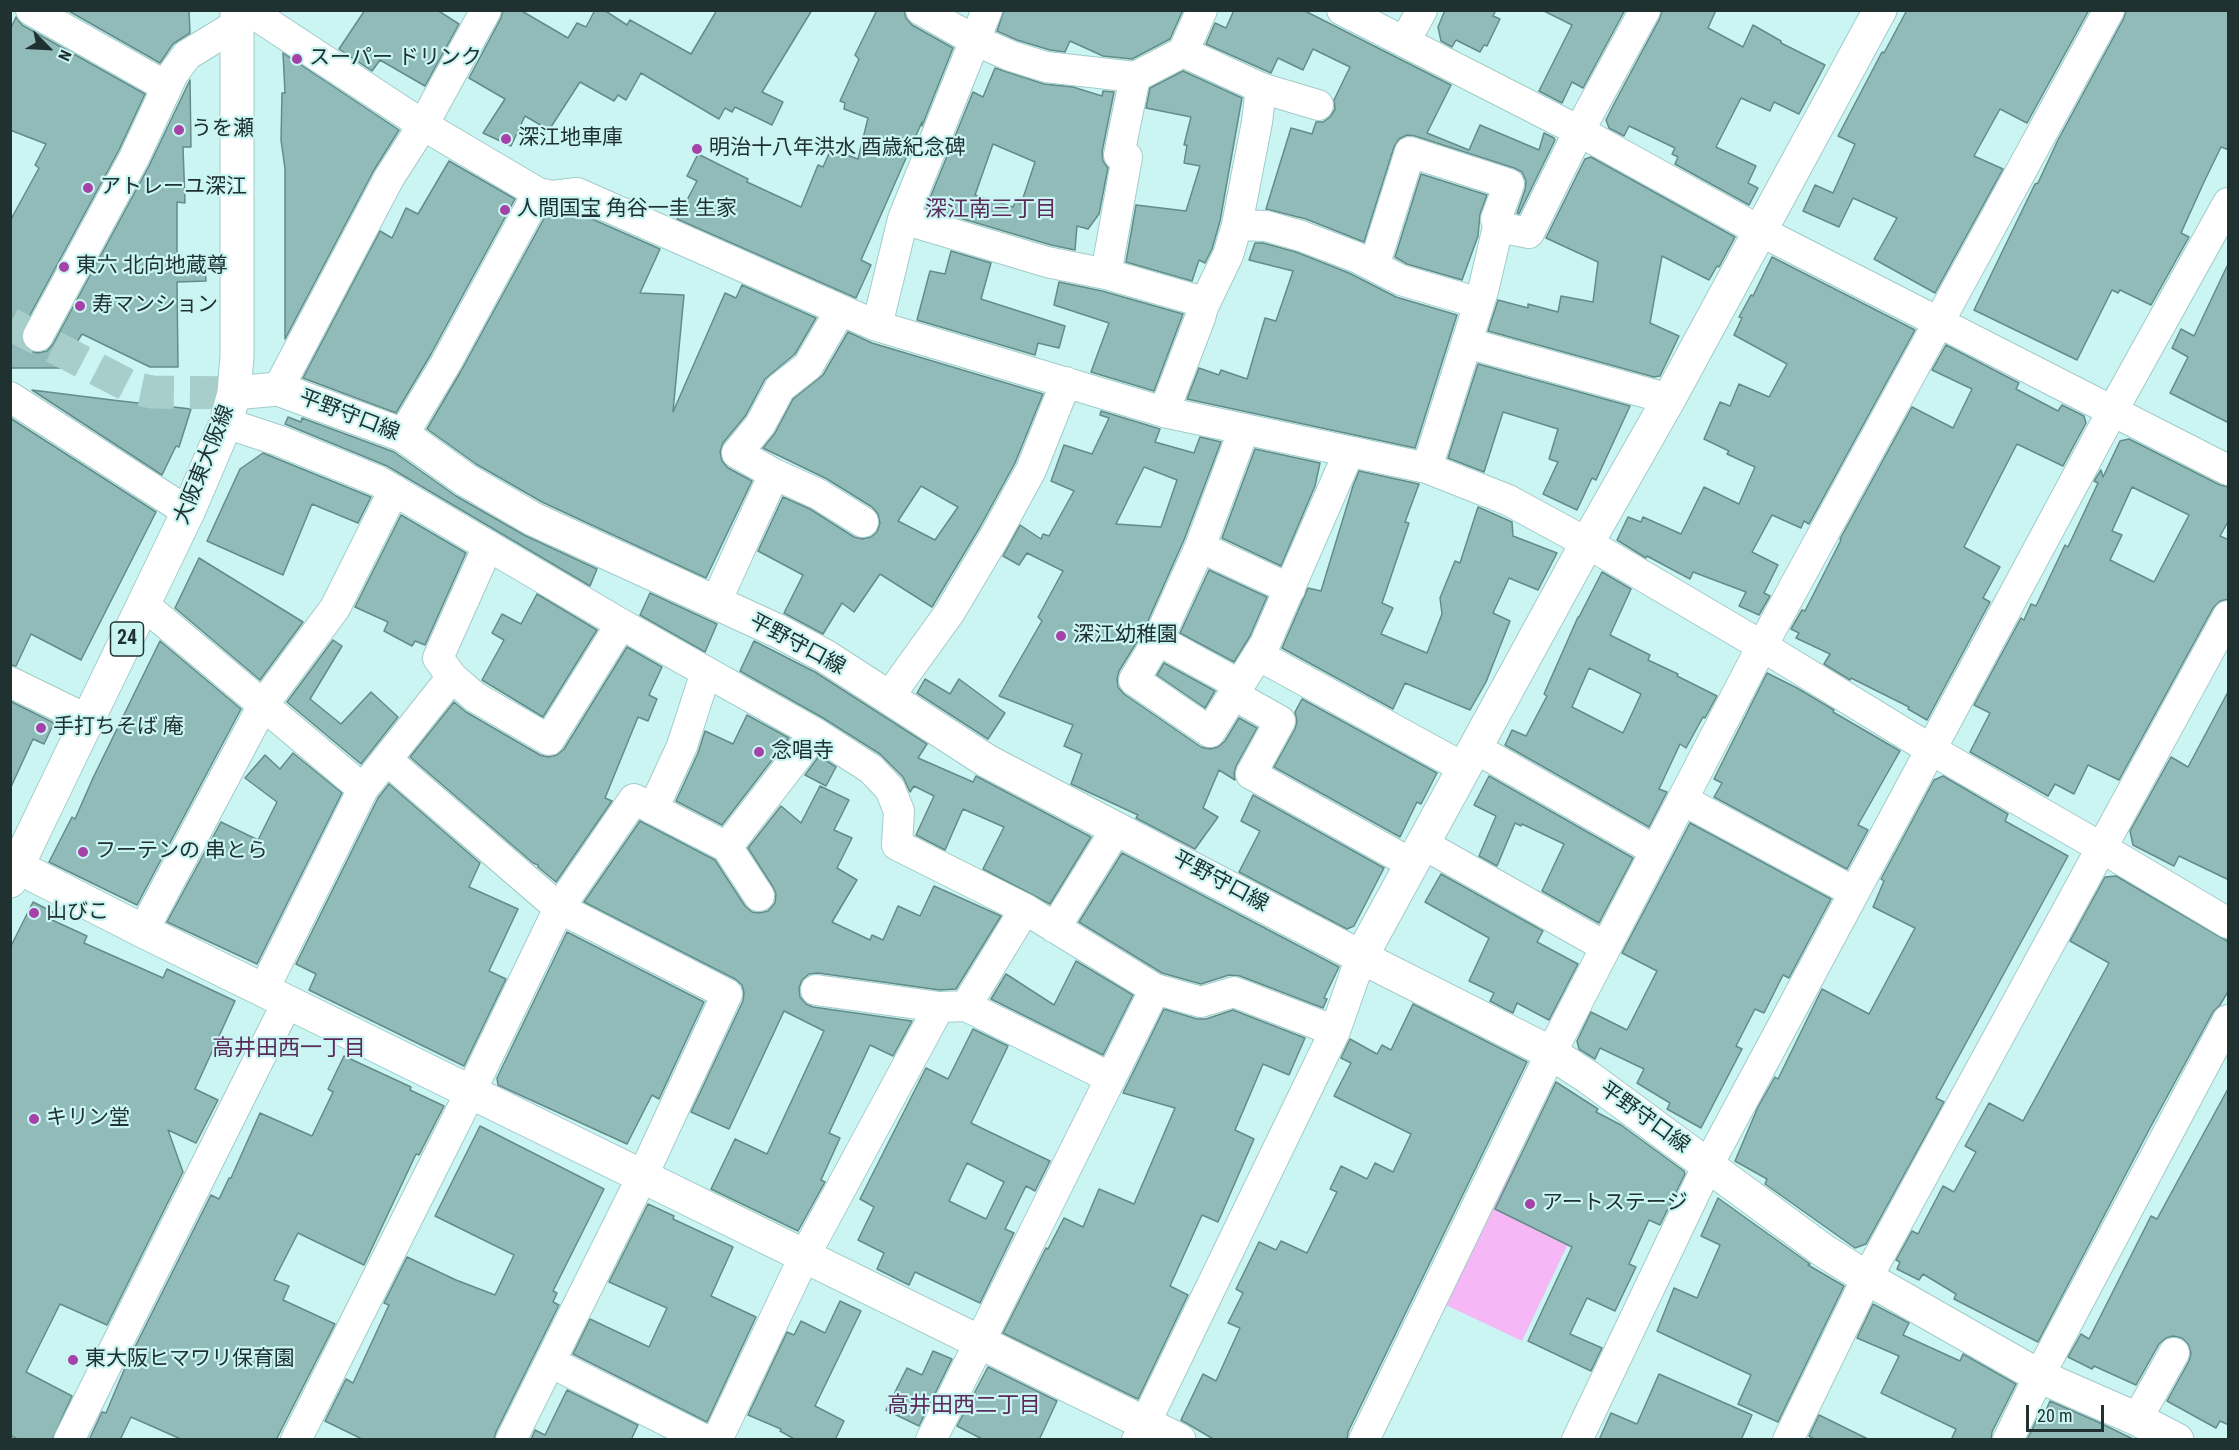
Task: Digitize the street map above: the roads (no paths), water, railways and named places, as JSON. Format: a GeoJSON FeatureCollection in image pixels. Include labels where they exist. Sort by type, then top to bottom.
{"type":"FeatureCollection","features":[{"type":"Feature","properties":{"kind":"main road"},"geometry":{"type":"LineString","coordinates":[[1361,957],[1587,543],[1669,399],[1880,10]]}},
{"type":"Feature","properties":{"kind":"main road","name":"大阪東大阪線"},"geometry":{"type":"LineString","coordinates":[[13,871],[188,512],[230,408],[237,332],[240,15]]}},
{"type":"Feature","properties":{"kind":"main road","name":"平野守口線"},"geometry":{"type":"LineString","coordinates":[[230,408],[279,389],[403,435],[466,480],[533,519],[778,631],[825,656],[987,761],[1361,957],[1551,1053],[1588,1077],[1824,1251],[1867,1278],[2039,1376],[2137,1419],[2177,1440]]}},
{"type":"Feature","properties":{"kind":"main road"},"geometry":{"type":"LineString","coordinates":[[13,871],[276,995],[980,1341],[1141,1431],[1179,1440]]}},
{"type":"Feature","properties":{"kind":"street"},"geometry":{"type":"LineString","coordinates":[[31,10],[167,87]]}},
{"type":"Feature","properties":{"kind":"street"},"geometry":{"type":"LineString","coordinates":[[279,389],[389,178],[423,125],[486,10]]}},
{"type":"Feature","properties":{"kind":"street"},"geometry":{"type":"LineString","coordinates":[[921,10],[974,40],[1011,56],[1046,67],[1135,77],[1183,52],[1202,10]]}},
{"type":"Feature","properties":{"kind":"street"},"geometry":{"type":"LineString","coordinates":[[877,326],[903,219],[987,10]]}},
{"type":"Feature","properties":{"kind":"street"},"geometry":{"type":"LineString","coordinates":[[1342,10],[1579,131],[1760,231],[2229,470]]}},
{"type":"Feature","properties":{"kind":"street"},"geometry":{"type":"LineString","coordinates":[[1405,41],[1422,10]]}},
{"type":"Feature","properties":{"kind":"street"},"geometry":{"type":"LineString","coordinates":[[1498,227],[1529,233],[1579,131],[1645,10]]}},
{"type":"Feature","properties":{"kind":"street"},"geometry":{"type":"LineString","coordinates":[[1364,1440],[1551,1053],[1762,646],[2109,10]]}},
{"type":"Feature","properties":{"kind":"street"},"geometry":{"type":"LineString","coordinates":[[38,336],[134,158],[167,87],[187,55],[240,15],[538,193],[552,196],[577,193],[877,326],[1164,412],[1427,468],[1508,500],[1587,543],[1762,646],[1930,750],[2229,923]]}},
{"type":"Feature","properties":{"kind":"street"},"geometry":{"type":"LineString","coordinates":[[1183,52],[1261,88],[1318,105]]}},
{"type":"Feature","properties":{"kind":"street"},"geometry":{"type":"LineString","coordinates":[[1106,274],[1127,157],[1119,154],[1135,77]]}},
{"type":"Feature","properties":{"kind":"street"},"geometry":{"type":"LineString","coordinates":[[1164,412],[1203,307],[1228,255],[1238,225],[1261,88]]}},
{"type":"Feature","properties":{"kind":"street"},"geometry":{"type":"LineString","coordinates":[[1374,266],[1410,152],[1509,184],[1496,219],[1498,227],[1479,303],[1427,468]]}},
{"type":"Feature","properties":{"kind":"street"},"geometry":{"type":"LineString","coordinates":[[403,435],[446,363],[538,193]]}},
{"type":"Feature","properties":{"kind":"street"},"geometry":{"type":"LineString","coordinates":[[1577,1440],[1708,1165],[2113,410],[2229,203]]}},
{"type":"Feature","properties":{"kind":"street"},"geometry":{"type":"LineString","coordinates":[[903,219],[1047,262],[1106,274],[1193,299],[1203,307]]}},
{"type":"Feature","properties":{"kind":"street"},"geometry":{"type":"LineString","coordinates":[[1238,225],[1266,226],[1301,236],[1356,256],[1401,280],[1479,303]]}},
{"type":"Feature","properties":{"kind":"street"},"geometry":{"type":"LineString","coordinates":[[840,311],[808,366],[780,388],[759,425],[737,453],[774,474],[818,494],[863,522]]}},
{"type":"Feature","properties":{"kind":"street"},"geometry":{"type":"LineString","coordinates":[[1467,343],[1669,399]]}},
{"type":"Feature","properties":{"kind":"street"},"geometry":{"type":"LineString","coordinates":[[888,698],[950,612],[994,536],[1031,470],[1066,382]]}},
{"type":"Feature","properties":{"kind":"street"},"geometry":{"type":"LineString","coordinates":[[10,397],[188,512]]}},
{"type":"Feature","properties":{"kind":"street"},"geometry":{"type":"LineString","coordinates":[[230,408],[394,490],[621,624],[815,733],[871,769],[890,789],[899,810],[897,845],[1025,909],[1155,989],[1201,1002],[1234,992],[1335,1031]]}},
{"type":"Feature","properties":{"kind":"street"},"geometry":{"type":"LineString","coordinates":[[1244,429],[1200,547],[1158,640],[1134,680],[1210,732],[1258,655],[1290,589],[1349,452]]}},
{"type":"Feature","properties":{"kind":"street"},"geometry":{"type":"LineString","coordinates":[[715,604],[774,474]]}},
{"type":"Feature","properties":{"kind":"street"},"geometry":{"type":"LineString","coordinates":[[143,931],[263,705],[335,608],[394,490]]}},
{"type":"Feature","properties":{"kind":"street"},"geometry":{"type":"LineString","coordinates":[[488,546],[438,657],[452,677],[475,697],[549,740],[621,624]]}},
{"type":"Feature","properties":{"kind":"street"},"geometry":{"type":"LineString","coordinates":[[1200,547],[1290,589]]}},
{"type":"Feature","properties":{"kind":"street"},"geometry":{"type":"LineString","coordinates":[[144,605],[363,789]]}},
{"type":"Feature","properties":{"kind":"street"},"geometry":{"type":"LineString","coordinates":[[1788,1440],[1867,1278],[2229,616]]}},
{"type":"Feature","properties":{"kind":"street"},"geometry":{"type":"LineString","coordinates":[[1158,640],[1237,690],[1280,721],[1251,774],[1606,947]]}},
{"type":"Feature","properties":{"kind":"street"},"geometry":{"type":"LineString","coordinates":[[1258,655],[1656,851]]}},
{"type":"Feature","properties":{"kind":"street"},"geometry":{"type":"LineString","coordinates":[[653,809],[682,746],[706,672]]}},
{"type":"Feature","properties":{"kind":"street"},"geometry":{"type":"LineString","coordinates":[[69,1440],[276,995],[363,789],[452,677]]}},
{"type":"Feature","properties":{"kind":"street"},"geometry":{"type":"LineString","coordinates":[[10,682],[88,720]]}},
{"type":"Feature","properties":{"kind":"street"},"geometry":{"type":"LineString","coordinates":[[727,847],[815,733]]}},
{"type":"Feature","properties":{"kind":"street"},"geometry":{"type":"LineString","coordinates":[[387,760],[560,908],[727,994],[643,1175],[511,1440]]}},
{"type":"Feature","properties":{"kind":"street"},"geometry":{"type":"LineString","coordinates":[[296,1440],[560,908],[634,799],[727,847],[759,896]]}},
{"type":"Feature","properties":{"kind":"street"},"geometry":{"type":"LineString","coordinates":[[1683,800],[1854,891]]}},
{"type":"Feature","properties":{"kind":"street"},"geometry":{"type":"LineString","coordinates":[[1055,928],[1117,828]]}},
{"type":"Feature","properties":{"kind":"street"},"geometry":{"type":"LineString","coordinates":[[717,1440],[805,1256],[952,1006],[1025,909]]}},
{"type":"Feature","properties":{"kind":"street"},"geometry":{"type":"LineString","coordinates":[[1141,1431],[1335,1031],[1361,957]]}},
{"type":"Feature","properties":{"kind":"street"},"geometry":{"type":"LineString","coordinates":[[931,1440],[1155,989]]}},
{"type":"Feature","properties":{"kind":"street"},"geometry":{"type":"LineString","coordinates":[[816,990],[952,1006],[1111,1078]]}},
{"type":"Feature","properties":{"kind":"street"},"geometry":{"type":"LineString","coordinates":[[2008,1440],[2039,1376],[2229,1020]]}},
{"type":"Feature","properties":{"kind":"street"},"geometry":{"type":"LineString","coordinates":[[2137,1419],[2174,1353]]}},
{"type":"Feature","properties":{"kind":"street"},"geometry":{"type":"LineString","coordinates":[[549,1362],[705,1440]]}},
{"type":"Feature","properties":{"kind":"tunnel"},"geometry":{"type":"LineString","coordinates":[[10,324],[133,388],[152,392],[234,393]]}},
{"type":"Feature","properties":{"kind":"place","name":"スーパー ドリンク"},"geometry":{"type":"Point","coordinates":[297,59]}},
{"type":"Feature","properties":{"kind":"place","name":"うを瀬"},"geometry":{"type":"Point","coordinates":[179,130]}},
{"type":"Feature","properties":{"kind":"place","name":"深江地車庫"},"geometry":{"type":"Point","coordinates":[506,139]}},
{"type":"Feature","properties":{"kind":"place","name":"明治十八年洪水 酉歳紀念碑"},"geometry":{"type":"Point","coordinates":[697,149]}},
{"type":"Feature","properties":{"kind":"place","name":"アトレーユ深江"},"geometry":{"type":"Point","coordinates":[88,188]}},
{"type":"Feature","properties":{"kind":"place","name":"人間国宝 角谷一圭 生家"},"geometry":{"type":"Point","coordinates":[505,210]}},
{"type":"Feature","properties":{"kind":"place","name":"東六 北向地蔵尊"},"geometry":{"type":"Point","coordinates":[64,267]}},
{"type":"Feature","properties":{"kind":"place","name":"寿マンション"},"geometry":{"type":"Point","coordinates":[80,306]}},
{"type":"Feature","properties":{"kind":"place","name":"深江幼稚園"},"geometry":{"type":"Point","coordinates":[1061,636]}},
{"type":"Feature","properties":{"kind":"place","name":"手打ちそば 庵"},"geometry":{"type":"Point","coordinates":[41,728]}},
{"type":"Feature","properties":{"kind":"place","name":"念唱寺"},"geometry":{"type":"Point","coordinates":[759,752]}},
{"type":"Feature","properties":{"kind":"place","name":"フーテンの 串とら"},"geometry":{"type":"Point","coordinates":[83,852]}},
{"type":"Feature","properties":{"kind":"place","name":"山びこ"},"geometry":{"type":"Point","coordinates":[34,913]}},
{"type":"Feature","properties":{"kind":"place","name":"キリン堂"},"geometry":{"type":"Point","coordinates":[34,1119]}},
{"type":"Feature","properties":{"kind":"place","name":"アートステージ"},"geometry":{"type":"Point","coordinates":[1530,1204]}},
{"type":"Feature","properties":{"kind":"place","name":"東大阪ヒマワリ保育園"},"geometry":{"type":"Point","coordinates":[73,1360]}},
{"type":"Feature","properties":{"kind":"district","name":"深江南三丁目"},"geometry":{"type":"Point","coordinates":[991,210]}},
{"type":"Feature","properties":{"kind":"district","name":"高井田西一丁目"},"geometry":{"type":"Point","coordinates":[289,1049]}},
{"type":"Feature","properties":{"kind":"district","name":"高井田西二丁目"},"geometry":{"type":"Point","coordinates":[964,1406]}}]}
